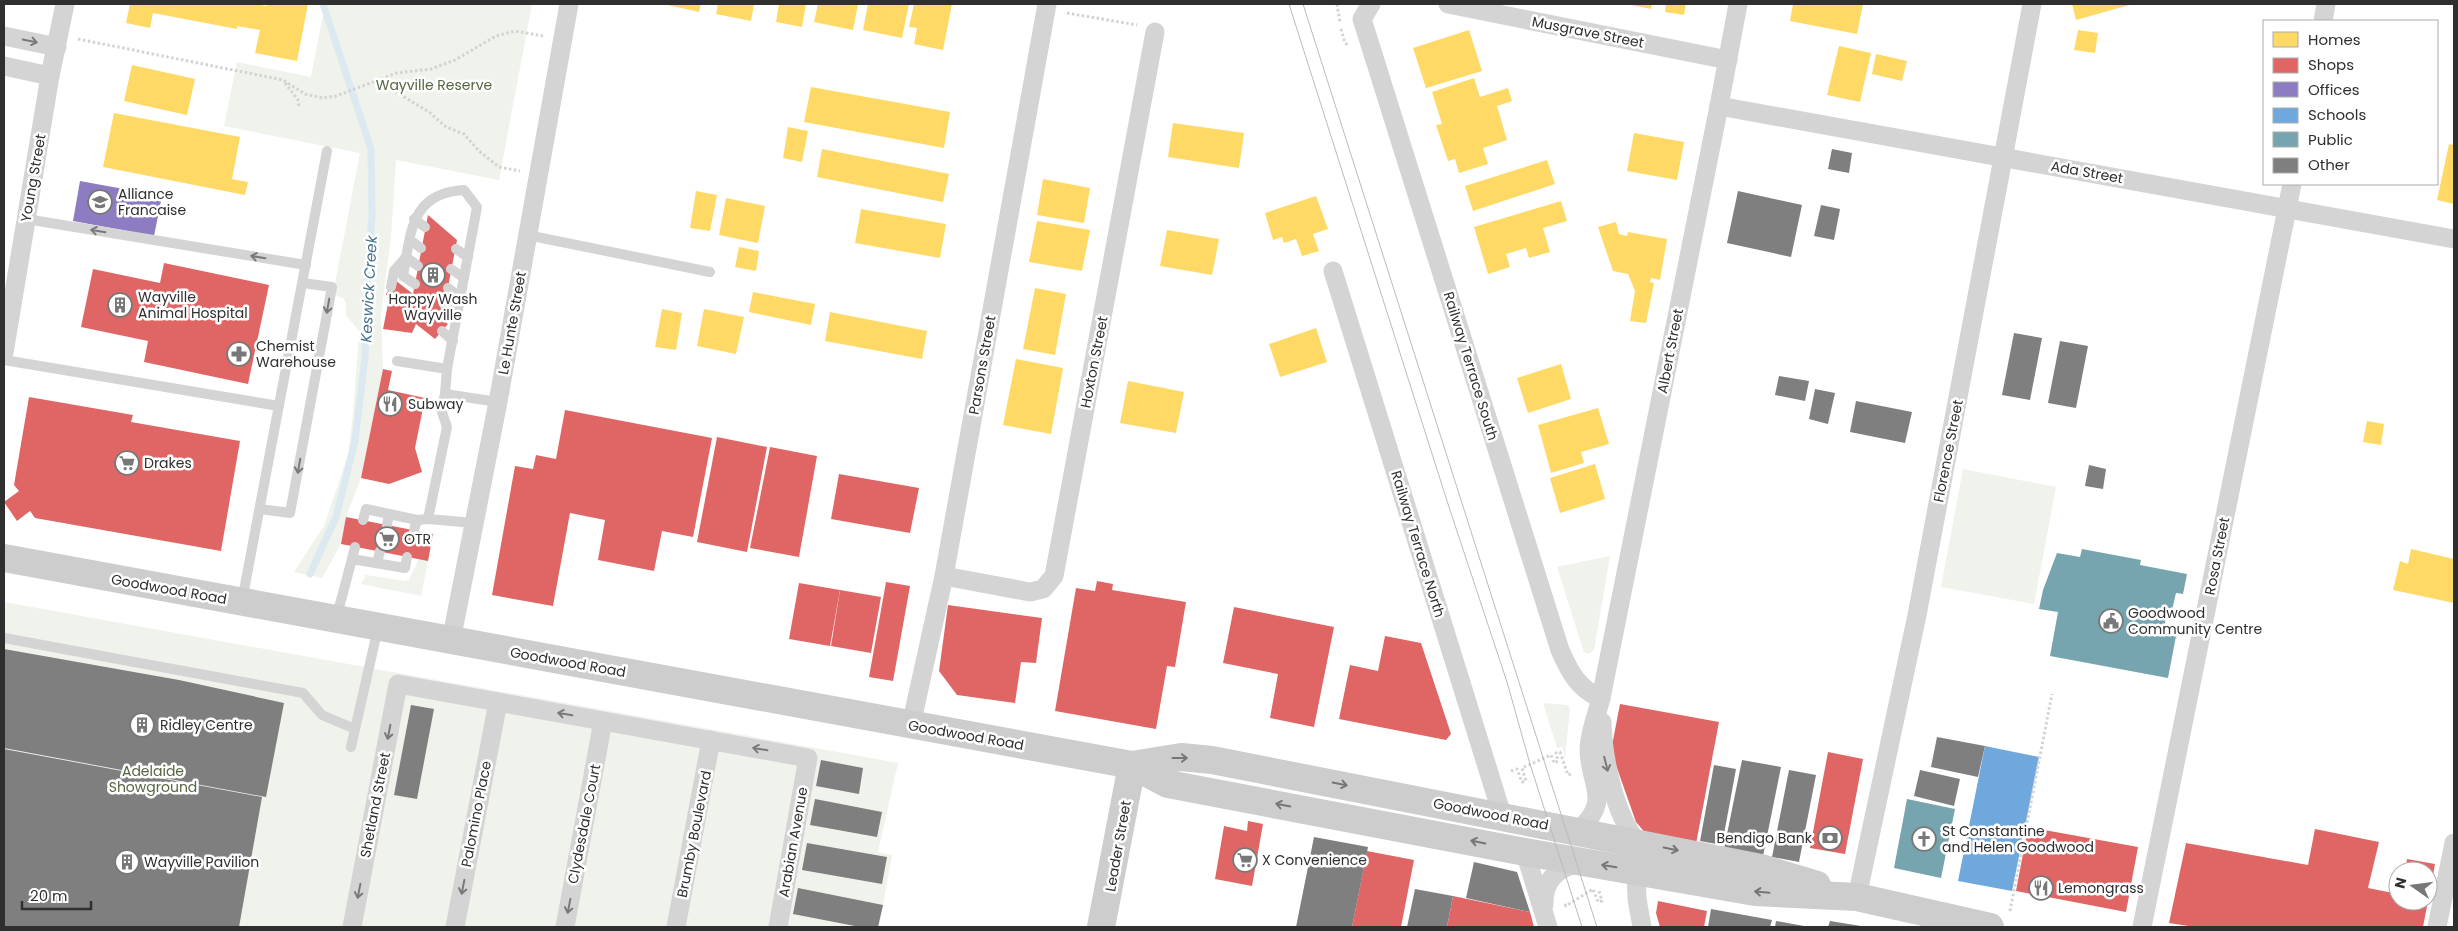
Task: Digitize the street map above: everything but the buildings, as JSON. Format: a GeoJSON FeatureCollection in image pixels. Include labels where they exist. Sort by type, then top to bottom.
{"type":"FeatureCollection","features":[{"type":"Feature","properties":{"kind":"main road","name":"Goodwood Road"},"geometry":{"type":"LineString","coordinates":[[4,558],[1132,765],[1168,784],[1525,852],[1755,892],[1851,896]]}},
{"type":"Feature","properties":{"kind":"main road","name":"Goodwood Road"},"geometry":{"type":"LineString","coordinates":[[1132,765],[1181,757],[1212,760],[1502,818],[1636,842],[1761,868],[1851,896],[1999,923]]}},
{"type":"Feature","properties":{"kind":"main road","name":"Leader Street"},"geometry":{"type":"LineString","coordinates":[[1102,927],[1132,765]]}},
{"type":"Feature","properties":{"kind":"street","name":"Young Street"},"geometry":{"type":"LineString","coordinates":[[4,353],[50,76],[65,4]]}},
{"type":"Feature","properties":{"kind":"street","name":"Le Hunte Street"},"geometry":{"type":"LineString","coordinates":[[451,641],[498,402],[569,4]]}},
{"type":"Feature","properties":{"kind":"street","name":"Musgrave Street"},"geometry":{"type":"LineString","coordinates":[[1448,4],[1728,60]]}},
{"type":"Feature","properties":{"kind":"street","name":"Albert Street"},"geometry":{"type":"LineString","coordinates":[[1578,831],[1591,819],[1596,807],[1596,790],[1589,746],[1601,698],[1738,4]]}},
{"type":"Feature","properties":{"kind":"street","name":"Florence Street"},"geometry":{"type":"LineString","coordinates":[[1851,896],[1917,615],[2032,4]]}},
{"type":"Feature","properties":{"kind":"street"},"geometry":{"type":"LineString","coordinates":[[2323,20],[2326,4]]}},
{"type":"Feature","properties":{"kind":"street","name":"Parsons Street"},"geometry":{"type":"LineString","coordinates":[[911,725],[944,576],[1047,6]]}},
{"type":"Feature","properties":{"kind":"street","name":"Railway Terrace South"},"geometry":{"type":"LineString","coordinates":[[1367,12],[1560,650],[1568,667],[1581,686],[1601,698]]}},
{"type":"Feature","properties":{"kind":"street","name":"Hoxton Street"},"geometry":{"type":"LineString","coordinates":[[944,576],[1030,592],[1043,589],[1054,576],[1155,32]]}},
{"type":"Feature","properties":{"kind":"street"},"geometry":{"type":"LineString","coordinates":[[4,36],[58,41]]}},
{"type":"Feature","properties":{"kind":"street"},"geometry":{"type":"LineString","coordinates":[[4,66],[50,76]]}},
{"type":"Feature","properties":{"kind":"street","name":"Ada Street"},"geometry":{"type":"LineString","coordinates":[[1719,106],[2454,239]]}},
{"type":"Feature","properties":{"kind":"street","name":"Rosa Street"},"geometry":{"type":"LineString","coordinates":[[2142,927],[2292,185]]}},
{"type":"Feature","properties":{"kind":"street","name":"Railway Terrace North"},"geometry":{"type":"LineString","coordinates":[[1333,271],[1502,818]]}},
{"type":"Feature","properties":{"kind":"street","name":"Shetland Street"},"geometry":{"type":"LineString","coordinates":[[352,927],[398,684],[498,702]]}},
{"type":"Feature","properties":{"kind":"street","name":"Albert Street"},"geometry":{"type":"LineString","coordinates":[[1601,698],[1604,760],[1627,827],[1636,842]]}},
{"type":"Feature","properties":{"kind":"street"},"geometry":{"type":"LineString","coordinates":[[498,702],[711,740]]}},
{"type":"Feature","properties":{"kind":"street","name":"Palomino Place"},"geometry":{"type":"LineString","coordinates":[[455,927],[498,702]]}},
{"type":"Feature","properties":{"kind":"street","name":"Clydesdale Court"},"geometry":{"type":"LineString","coordinates":[[565,927],[603,721]]}},
{"type":"Feature","properties":{"kind":"street","name":"Arabian Avenue"},"geometry":{"type":"LineString","coordinates":[[711,740],[808,758],[778,927]]}},
{"type":"Feature","properties":{"kind":"street","name":"Brumby Boulevard"},"geometry":{"type":"LineString","coordinates":[[676,927],[711,740]]}},
{"type":"Feature","properties":{"kind":"street"},"geometry":{"type":"LineString","coordinates":[[2437,927],[2454,843]]}},
{"type":"Feature","properties":{"kind":"street"},"geometry":{"type":"LineString","coordinates":[[1525,852],[1546,921]]}},
{"type":"Feature","properties":{"kind":"street"},"geometry":{"type":"LineString","coordinates":[[1546,921],[1544,895],[1549,880],[1563,868],[1581,861]]}},
{"type":"Feature","properties":{"kind":"street"},"geometry":{"type":"LineString","coordinates":[[1636,871],[1637,899],[1642,927]]}},
{"type":"Feature","properties":{"kind":"lane"},"geometry":{"type":"LineString","coordinates":[[249,604],[260,509],[327,151]]}},
{"type":"Feature","properties":{"kind":"lane"},"geometry":{"type":"LineString","coordinates":[[414,284],[403,276],[414,219],[427,201],[448,190],[464,190],[477,207],[441,409],[447,426],[420,523]]}},
{"type":"Feature","properties":{"kind":"lane"},"geometry":{"type":"LineString","coordinates":[[26,219],[306,265]]}},
{"type":"Feature","properties":{"kind":"lane"},"geometry":{"type":"LineString","coordinates":[[414,219],[425,227]]}},
{"type":"Feature","properties":{"kind":"lane"},"geometry":{"type":"LineString","coordinates":[[527,235],[710,272]]}},
{"type":"Feature","properties":{"kind":"lane"},"geometry":{"type":"LineString","coordinates":[[410,240],[422,248]]}},
{"type":"Feature","properties":{"kind":"lane"},"geometry":{"type":"LineString","coordinates":[[456,249],[468,258]]}},
{"type":"Feature","properties":{"kind":"lane"},"geometry":{"type":"LineString","coordinates":[[406,258],[418,266]]}},
{"type":"Feature","properties":{"kind":"lane"},"geometry":{"type":"LineString","coordinates":[[391,286],[394,271],[406,258]]}},
{"type":"Feature","properties":{"kind":"lane"},"geometry":{"type":"LineString","coordinates":[[452,269],[464,278]]}},
{"type":"Feature","properties":{"kind":"lane"},"geometry":{"type":"LineString","coordinates":[[260,509],[290,513],[292,504],[332,287],[303,283]]}},
{"type":"Feature","properties":{"kind":"lane"},"geometry":{"type":"LineString","coordinates":[[448,288],[461,298]]}},
{"type":"Feature","properties":{"kind":"lane"},"geometry":{"type":"LineString","coordinates":[[445,306],[458,316]]}},
{"type":"Feature","properties":{"kind":"lane"},"geometry":{"type":"LineString","coordinates":[[442,331],[453,341]]}},
{"type":"Feature","properties":{"kind":"lane"},"geometry":{"type":"LineString","coordinates":[[4,360],[279,406]]}},
{"type":"Feature","properties":{"kind":"lane"},"geometry":{"type":"LineString","coordinates":[[397,361],[447,369]]}},
{"type":"Feature","properties":{"kind":"lane"},"geometry":{"type":"LineString","coordinates":[[445,394],[498,402]]}},
{"type":"Feature","properties":{"kind":"lane"},"geometry":{"type":"LineString","coordinates":[[363,520],[366,509],[420,523],[474,523]]}},
{"type":"Feature","properties":{"kind":"lane"},"geometry":{"type":"LineString","coordinates":[[387,525],[389,514]]}},
{"type":"Feature","properties":{"kind":"lane"},"geometry":{"type":"LineString","coordinates":[[336,620],[355,547]]}},
{"type":"Feature","properties":{"kind":"lane"},"geometry":{"type":"LineString","coordinates":[[377,563],[380,551]]}},
{"type":"Feature","properties":{"kind":"lane"},"geometry":{"type":"LineString","coordinates":[[352,559],[405,568],[407,557]]}},
{"type":"Feature","properties":{"kind":"lane"},"geometry":{"type":"LineString","coordinates":[[351,748],[378,628]]}},
{"type":"Feature","properties":{"kind":"lane"},"geometry":{"type":"LineString","coordinates":[[4,638],[303,693],[322,715],[355,729]]}},
{"type":"Feature","properties":{"kind":"path"},"geometry":{"type":"LineString","coordinates":[[1337,4],[1342,33]]}},
{"type":"Feature","properties":{"kind":"path"},"geometry":{"type":"LineString","coordinates":[[1047,6],[1145,26],[1155,32]]}},
{"type":"Feature","properties":{"kind":"path"},"geometry":{"type":"LineString","coordinates":[[58,41],[283,80],[305,94],[322,98],[336,96],[397,73],[431,69],[455,60],[496,36],[515,31],[563,39]]}},
{"type":"Feature","properties":{"kind":"path"},"geometry":{"type":"LineString","coordinates":[[283,80],[298,100],[299,106]]}},
{"type":"Feature","properties":{"kind":"path"},"geometry":{"type":"LineString","coordinates":[[378,81],[429,112],[446,127],[464,134],[479,151],[499,167],[538,174]]}},
{"type":"Feature","properties":{"kind":"path"},"geometry":{"type":"LineString","coordinates":[[1999,923],[2029,808],[2052,694]]}},
{"type":"Feature","properties":{"kind":"path"},"geometry":{"type":"LineString","coordinates":[[1513,778],[1511,770],[1518,769],[1522,782],[1526,781],[1522,768],[1551,755],[1554,763],[1558,761],[1556,753],[1560,752],[1568,774],[1577,773]]}},
{"type":"Feature","properties":{"kind":"path"},"geometry":{"type":"LineString","coordinates":[[1546,921],[1561,908],[1561,900],[1566,906],[1593,889],[1598,902],[1602,901],[1598,888],[1607,887]]}},
{"type":"Feature","properties":{"kind":"green space","name":"Wayville Reserve"},"geometry":{"type":"Polygon","coordinates":[[[325,4],[532,4],[499,180],[396,160],[391,237],[381,314],[383,369],[361,478],[346,517],[341,544],[322,578],[294,572],[324,526],[348,455],[359,331],[346,315],[346,303],[343,298],[333,294],[360,153],[224,126],[237,62],[311,77],[325,4]]]}},
{"type":"Feature","properties":{"kind":"green space"},"geometry":{"type":"Polygon","coordinates":[[[1963,469],[2056,487],[2034,604],[1941,587],[1963,469]]]}},
{"type":"Feature","properties":{"kind":"green space"},"geometry":{"type":"Polygon","coordinates":[[[1610,556],[1594,650],[1589,654],[1584,652],[1557,567],[1610,556]]]}},
{"type":"Feature","properties":{"kind":"green space"},"geometry":{"type":"Polygon","coordinates":[[[419,559],[428,561],[421,596],[361,584],[366,575],[409,580],[419,559]]]}},
{"type":"Feature","properties":{"kind":"green space","name":"Adelaide Showground"},"geometry":{"type":"Polygon","coordinates":[[[4,602],[898,763],[878,852],[892,855],[879,927],[4,927],[4,602]]]}},
{"type":"Feature","properties":{"kind":"green space"},"geometry":{"type":"Polygon","coordinates":[[[1543,703],[1568,705],[1570,709],[1565,758],[1562,747],[1557,748],[1543,703]]]}},
{"type":"Feature","properties":{"kind":"waterway","name":"Keswick Creek"},"geometry":{"type":"LineString","coordinates":[[310,574],[336,517],[355,441],[365,357],[367,283],[372,216],[371,149],[323,4]]}},
{"type":"Feature","properties":{"kind":"tram line"},"geometry":{"type":"LineString","coordinates":[[1289,4],[1448,504],[1507,682],[1530,764],[1582,927]]}},
{"type":"Feature","properties":{"kind":"tram line"},"geometry":{"type":"LineString","coordinates":[[1303,4],[1597,927]]}},
{"type":"Feature","properties":{"kind":"place","name":"Alliance Francaise"},"geometry":{"type":"Point","coordinates":[100,202]}},
{"type":"Feature","properties":{"kind":"place","name":"Happy Wash Wayville"},"geometry":{"type":"Point","coordinates":[433,275]}},
{"type":"Feature","properties":{"kind":"place","name":"Wayville Animal Hospital"},"geometry":{"type":"Point","coordinates":[120,305]}},
{"type":"Feature","properties":{"kind":"place","name":"Chemist Warehouse"},"geometry":{"type":"Point","coordinates":[239,354]}},
{"type":"Feature","properties":{"kind":"place","name":"Subway"},"geometry":{"type":"Point","coordinates":[390,404]}},
{"type":"Feature","properties":{"kind":"place","name":"Drakes"},"geometry":{"type":"Point","coordinates":[127,463]}},
{"type":"Feature","properties":{"kind":"place","name":"OTR"},"geometry":{"type":"Point","coordinates":[387,539]}},
{"type":"Feature","properties":{"kind":"place","name":"Goodwood Community Centre"},"geometry":{"type":"Point","coordinates":[2111,621]}},
{"type":"Feature","properties":{"kind":"place","name":"Ridley Centre"},"geometry":{"type":"Point","coordinates":[142,725]}},
{"type":"Feature","properties":{"kind":"place","name":"Bendigo Bank"},"geometry":{"type":"Point","coordinates":[1830,838]}},
{"type":"Feature","properties":{"kind":"place","name":"St Constantine and Helen Goodwood"},"geometry":{"type":"Point","coordinates":[1924,839]}},
{"type":"Feature","properties":{"kind":"place","name":"X Convenience"},"geometry":{"type":"Point","coordinates":[1245,860]}},
{"type":"Feature","properties":{"kind":"place","name":"Wayville Pavilion"},"geometry":{"type":"Point","coordinates":[127,862]}},
{"type":"Feature","properties":{"kind":"place","name":"Lemongrass"},"geometry":{"type":"Point","coordinates":[2041,888]}}]}
